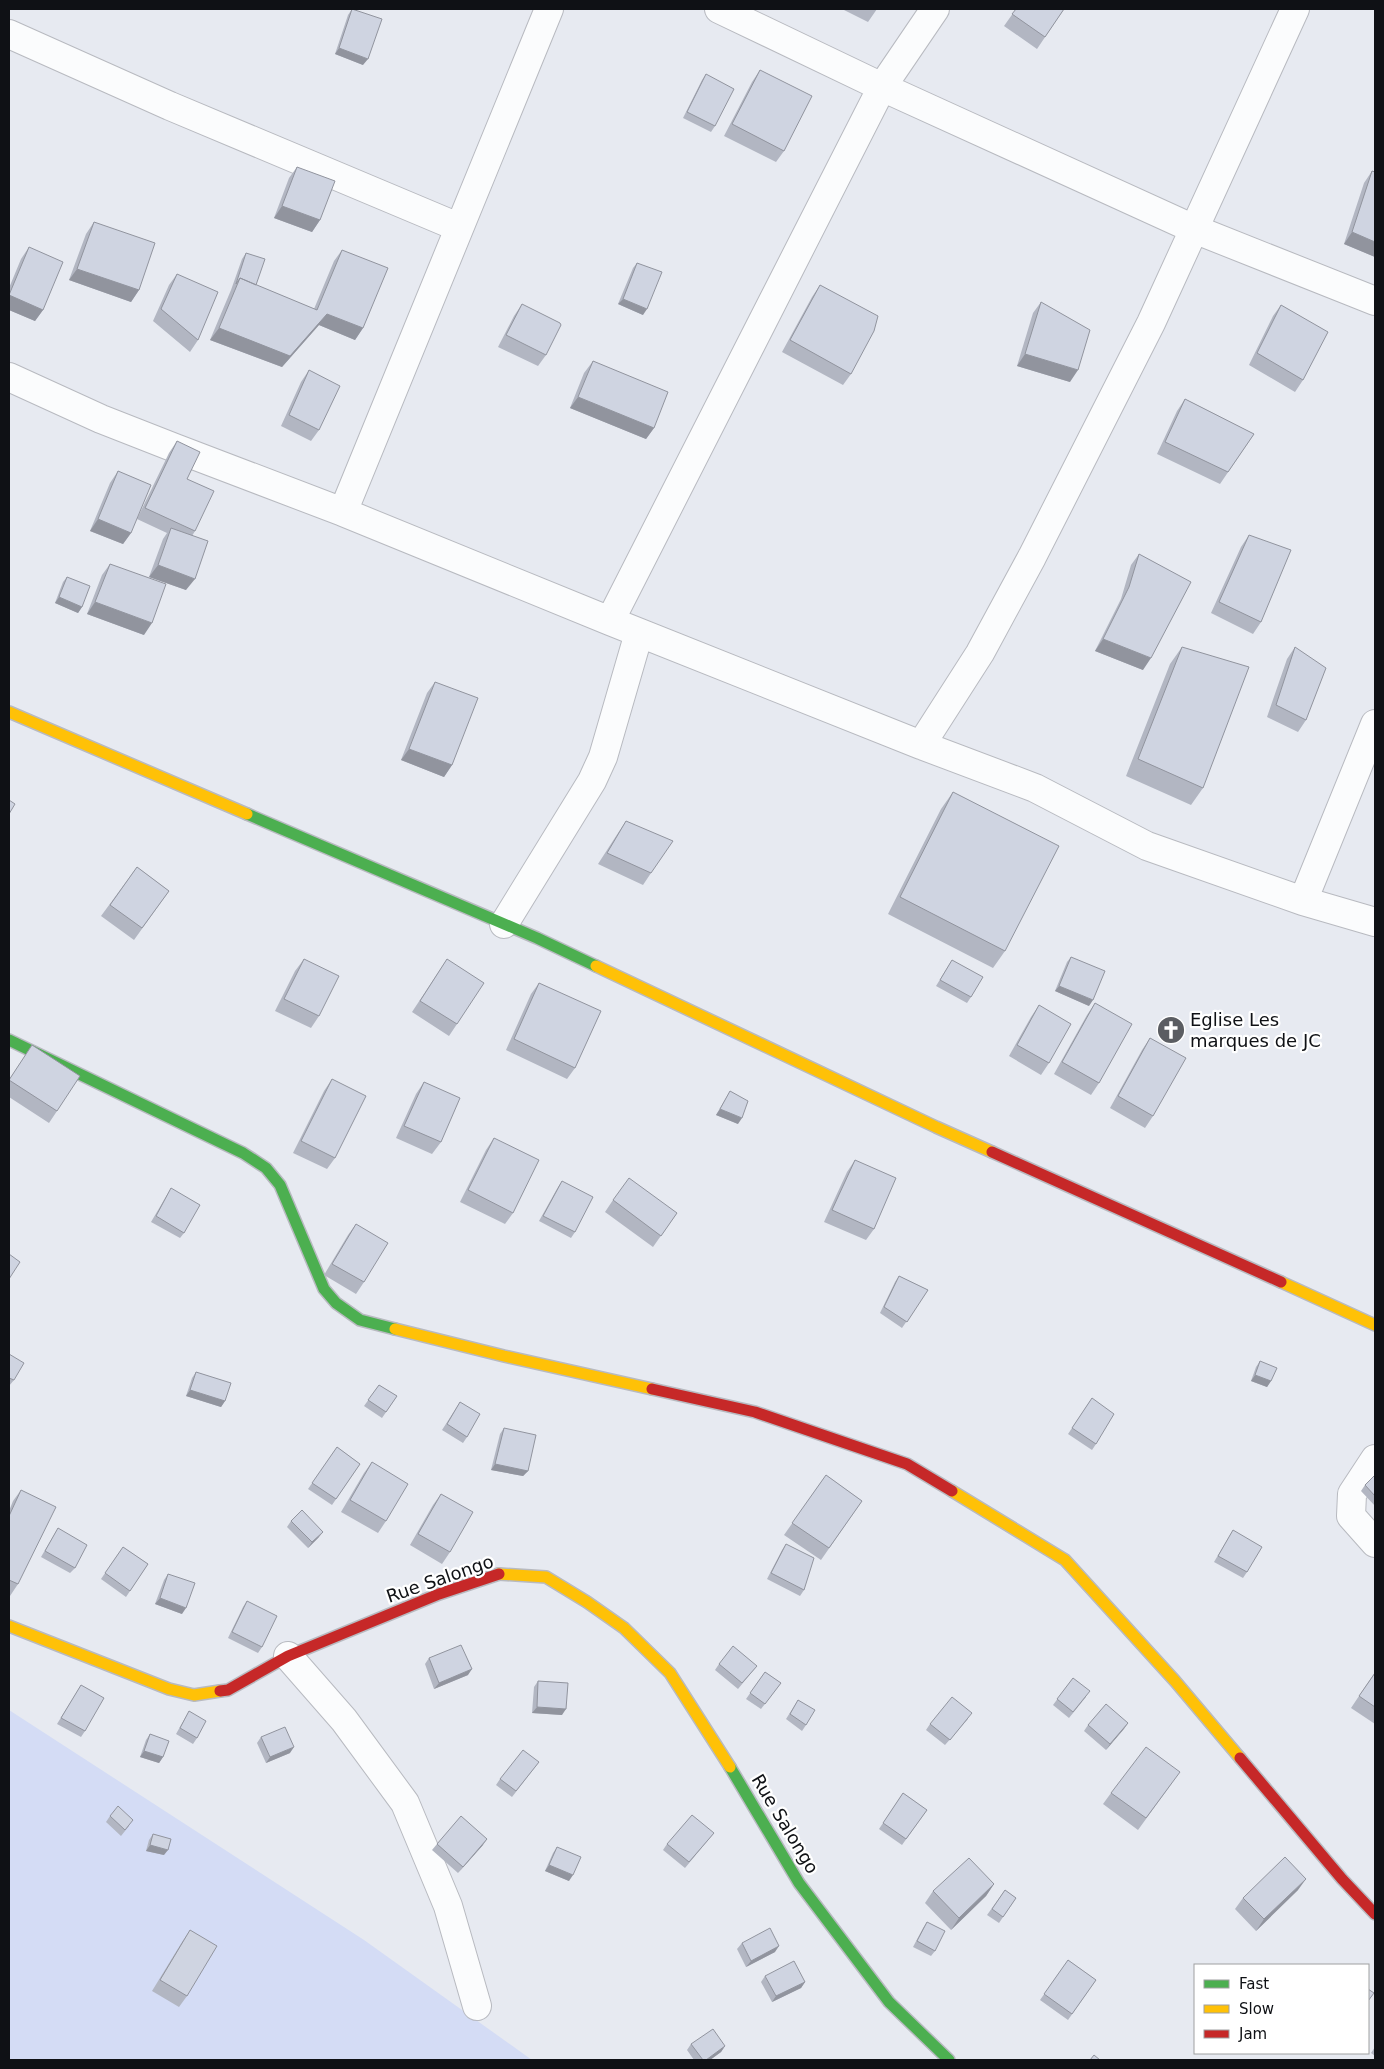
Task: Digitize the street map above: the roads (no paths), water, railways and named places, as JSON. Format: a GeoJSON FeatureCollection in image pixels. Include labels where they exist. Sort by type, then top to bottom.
{"type":"FeatureCollection","features":[{"type":"Feature","properties":{"kind":"street"},"geometry":{"type":"LineString","coordinates":[[343,512],[458,227],[549,9]]}},
{"type":"Feature","properties":{"kind":"street"},"geometry":{"type":"LineString","coordinates":[[719,9],[882,87],[1194,229],[1375,301]]}},
{"type":"Feature","properties":{"kind":"street"},"geometry":{"type":"LineString","coordinates":[[610,621],[882,87],[935,9]]}},
{"type":"Feature","properties":{"kind":"street"},"geometry":{"type":"LineString","coordinates":[[920,745],[980,653],[1027,566],[1151,323],[1295,9]]}},
{"type":"Feature","properties":{"kind":"street"},"geometry":{"type":"LineString","coordinates":[[9,34],[458,227]]}},
{"type":"Feature","properties":{"kind":"street"},"geometry":{"type":"LineString","coordinates":[[9,377],[120,426],[343,512],[920,745],[1035,788],[1147,846],[1303,901],[1375,922]]}},
{"type":"Feature","properties":{"kind":"street"},"geometry":{"type":"LineString","coordinates":[[504,924],[592,781],[603,757],[639,633]]}},
{"type":"Feature","properties":{"kind":"street"},"geometry":{"type":"LineString","coordinates":[[9,712],[538,938],[936,1126],[1375,1324]]}},
{"type":"Feature","properties":{"kind":"street"},"geometry":{"type":"LineString","coordinates":[[1303,901],[1375,724]]}},
{"type":"Feature","properties":{"kind":"street"},"geometry":{"type":"LineString","coordinates":[[9,1040],[243,1153],[266,1168],[280,1185],[324,1289],[336,1303],[360,1320],[504,1356],[755,1412],[907,1464],[1065,1560],[1175,1681],[1342,1879],[1375,1914]]}},
{"type":"Feature","properties":{"kind":"street"},"geometry":{"type":"LineString","coordinates":[[1375,1459],[1352,1494],[1350,1516],[1375,1543]]}},
{"type":"Feature","properties":{"kind":"street","name":"Rue Salongo"},"geometry":{"type":"LineString","coordinates":[[9,1626],[169,1689],[194,1695],[228,1690],[288,1656],[440,1594],[497,1574],[546,1576],[588,1602],[624,1628],[670,1673],[734,1774],[799,1883],[889,2002],[949,2060]]}},
{"type":"Feature","properties":{"kind":"street"},"geometry":{"type":"LineString","coordinates":[[288,1656],[344,1720],[405,1803],[448,1906],[477,2006]]}},
{"type":"Feature","properties":{"kind":"place","name":"Eglise Les marques de JC"},"geometry":{"type":"Point","coordinates":[1171,1030]}}]}
